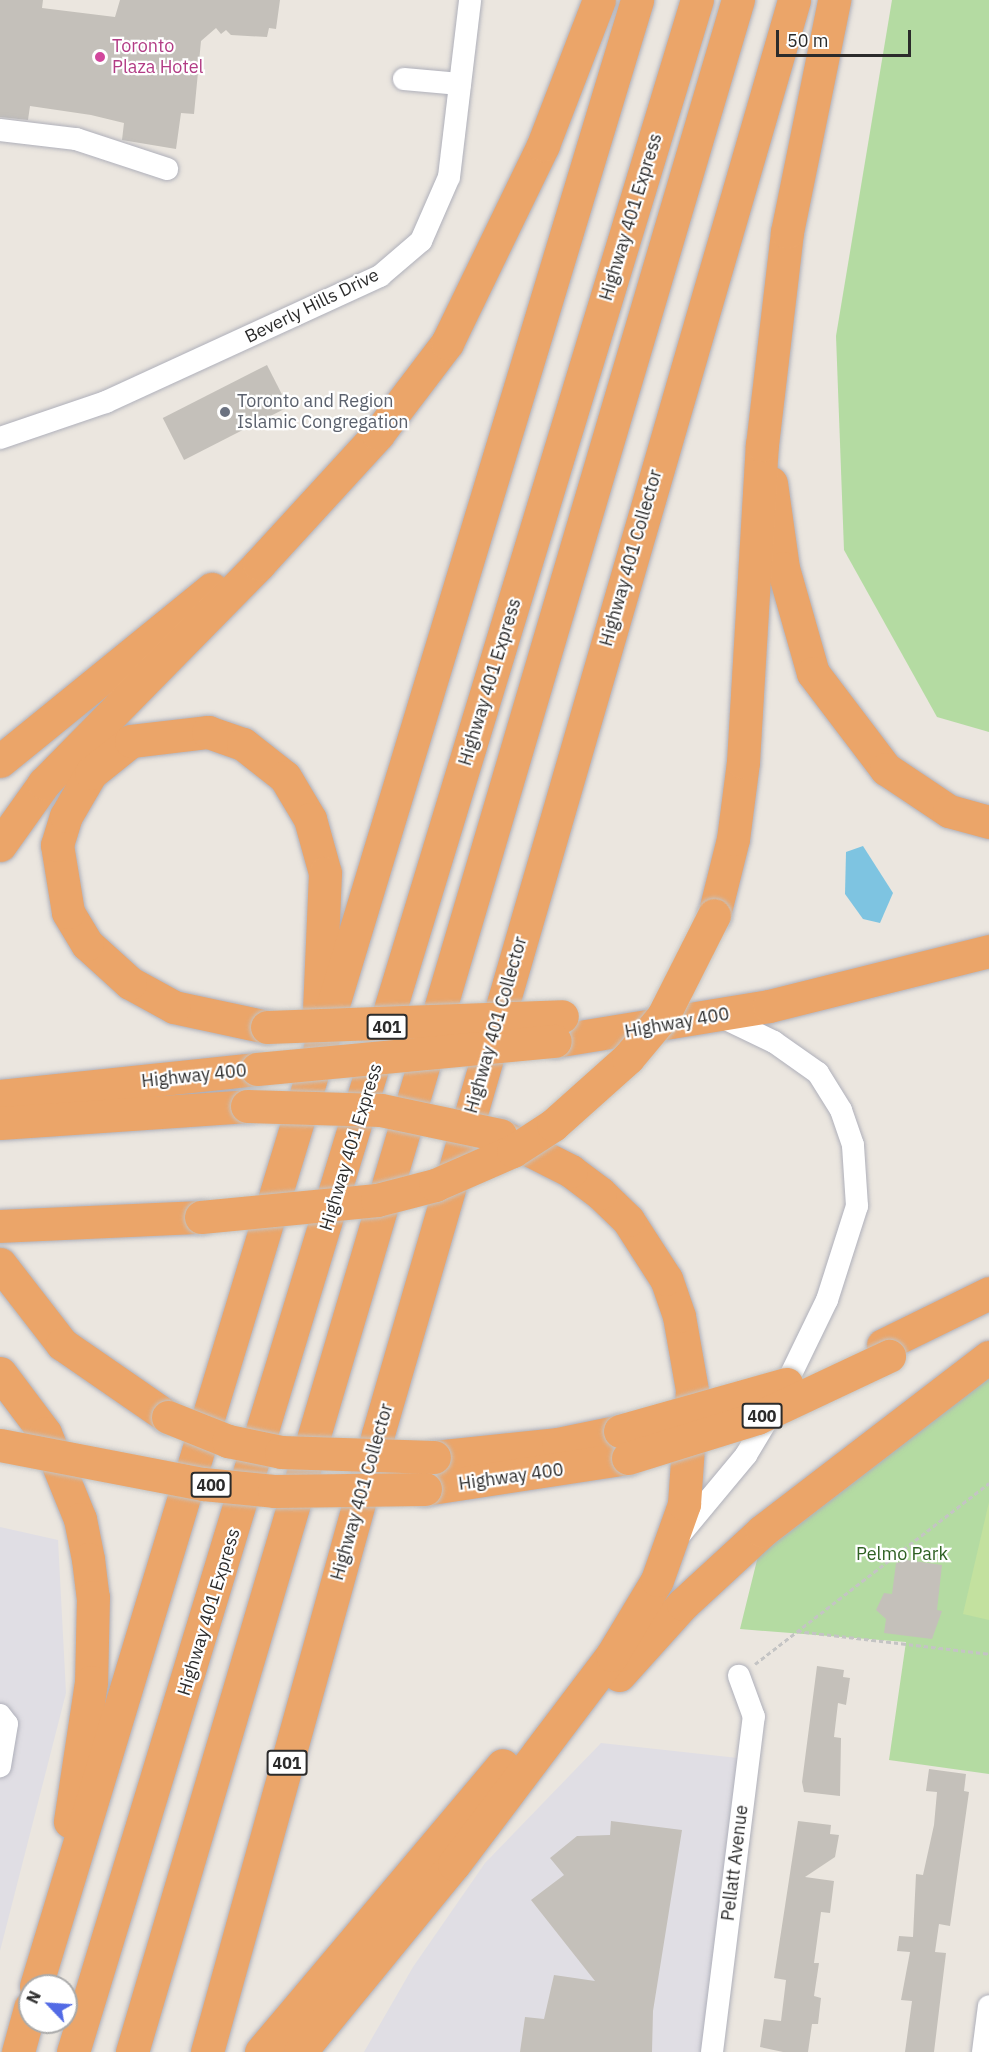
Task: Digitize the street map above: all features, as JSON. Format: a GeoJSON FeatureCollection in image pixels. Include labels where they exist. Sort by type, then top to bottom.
{"type":"FeatureCollection","features":[{"type":"Feature","properties":{"kind":"highway"},"geometry":{"type":"LineString","coordinates":[[0,845],[44,783],[309,511],[378,434],[447,343],[543,145],[598,0]]}},
{"type":"Feature","properties":{"kind":"highway"},"geometry":{"type":"LineString","coordinates":[[39,1974],[298,1135],[637,0]]}},
{"type":"Feature","properties":{"kind":"highway","name":"Highway 401 Express"},"geometry":{"type":"LineString","coordinates":[[73,2052],[697,0]]}},
{"type":"Feature","properties":{"kind":"highway","name":"401"},"geometry":{"type":"LineString","coordinates":[[132,2052],[738,0]]}},
{"type":"Feature","properties":{"kind":"highway","name":"Highway 401 Collector"},"geometry":{"type":"LineString","coordinates":[[207,2052],[381,1423],[794,0]]}},
{"type":"Feature","properties":{"kind":"highway"},"geometry":{"type":"LineString","coordinates":[[0,1226],[201,1217],[376,1200],[435,1185],[513,1151],[553,1125],[628,1058],[663,1016],[714,915],[733,839],[742,762],[762,445],[787,231],[834,0]]}},
{"type":"Feature","properties":{"kind":"highway"},"geometry":{"type":"LineString","coordinates":[[762,445],[776,499],[783,568],[813,673],[886,769],[949,811],[989,822]]}},
{"type":"Feature","properties":{"kind":"highway"},"geometry":{"type":"LineString","coordinates":[[0,761],[309,511]]}},
{"type":"Feature","properties":{"kind":"highway"},"geometry":{"type":"LineString","coordinates":[[298,1135],[313,1050],[327,920],[325,873],[310,819],[285,777],[243,744],[208,732],[131,741],[91,773],[66,816],[57,845],[68,912],[87,944],[130,983],[174,1007],[267,1027],[558,1028]]}},
{"type":"Feature","properties":{"kind":"highway","name":"Highway 400"},"geometry":{"type":"LineString","coordinates":[[0,1096],[256,1069],[558,1028],[706,1018],[843,990],[989,951]]}},
{"type":"Feature","properties":{"kind":"highway"},"geometry":{"type":"LineString","coordinates":[[0,1124],[247,1106],[381,1110],[500,1135],[571,1171],[600,1194],[628,1220],[666,1279],[689,1357],[691,1455],[674,1543],[612,1655],[481,1828],[300,2052]]}},
{"type":"Feature","properties":{"kind":"highway"},"geometry":{"type":"LineString","coordinates":[[0,1264],[62,1344],[168,1417],[228,1441],[281,1452],[434,1457],[558,1444],[624,1444],[773,1389],[886,1351],[989,1294]]}},
{"type":"Feature","properties":{"kind":"highway"},"geometry":{"type":"LineString","coordinates":[[481,1828],[718,1570],[989,1357]]}},
{"type":"Feature","properties":{"kind":"highway"},"geometry":{"type":"LineString","coordinates":[[0,1373],[45,1433],[64,1474],[80,1519],[93,1597],[84,1734],[46,1948]]}},
{"type":"Feature","properties":{"kind":"highway","name":"Highway 400"},"geometry":{"type":"LineString","coordinates":[[0,1445],[203,1484],[274,1491],[425,1489],[624,1444]]}},
{"type":"Feature","properties":{"kind":"highway"},"geometry":{"type":"LineString","coordinates":[[261,2052],[503,1765],[588,1655],[649,1554],[691,1455]]}},
{"type":"Feature","properties":{"kind":"highway"},"geometry":{"type":"LineString","coordinates":[[18,2052],[23,2034]]}},
{"type":"Feature","properties":{"kind":"street","name":"Beverly Hills Drive"},"geometry":{"type":"LineString","coordinates":[[0,438],[106,402],[380,276],[421,241],[440,208],[449,177],[470,0]]}},
{"type":"Feature","properties":{"kind":"street"},"geometry":{"type":"LineString","coordinates":[[404,79],[460,84]]}},
{"type":"Feature","properties":{"kind":"street"},"geometry":{"type":"LineString","coordinates":[[0,130],[76,139],[167,169]]}},
{"type":"Feature","properties":{"kind":"street"},"geometry":{"type":"LineString","coordinates":[[674,1543],[746,1455],[776,1405],[827,1300],[857,1206],[853,1145],[841,1110],[818,1073],[774,1042],[706,1018]]}},
{"type":"Feature","properties":{"kind":"street","name":"Pellatt Avenue"},"geometry":{"type":"LineString","coordinates":[[712,2052],[754,1717],[739,1676]]}},
{"type":"Feature","properties":{"kind":"street"},"geometry":{"type":"LineString","coordinates":[[0,1715],[7,1724],[0,1766]]}},
{"type":"Feature","properties":{"kind":"street"},"geometry":{"type":"LineString","coordinates":[[983,2052],[989,2006]]}},
{"type":"Feature","properties":{"kind":"path"},"geometry":{"type":"LineString","coordinates":[[739,1676],[989,1483]]}},
{"type":"Feature","properties":{"kind":"path"},"geometry":{"type":"LineString","coordinates":[[797,1631],[989,1654]]}},
{"type":"Feature","properties":{"kind":"shaded area"},"geometry":{"type":"Polygon","coordinates":[[[0,1527],[58,1540],[66,1693],[0,1951],[0,1527]]]}},
{"type":"Feature","properties":{"kind":"shaded area"},"geometry":{"type":"Polygon","coordinates":[[[601,1743],[738,1758],[702,2052],[364,2052],[413,1967],[485,1863],[601,1743]]]}},
{"type":"Feature","properties":{"kind":"green space"},"geometry":{"type":"Polygon","coordinates":[[[892,0],[989,0],[989,732],[937,717],[844,550],[836,336],[892,0]]]}},
{"type":"Feature","properties":{"kind":"green space","name":"Pelmo Park"},"geometry":{"type":"Polygon","coordinates":[[[989,1378],[989,1774],[889,1760],[906,1642],[740,1629],[758,1556],[989,1378]]]}},
{"type":"Feature","properties":{"kind":"green space"},"geometry":{"type":"Polygon","coordinates":[[[989,1502],[989,1620],[963,1614],[989,1502]]]}},
{"type":"Feature","properties":{"kind":"water"},"geometry":{"type":"Polygon","coordinates":[[[863,846],[893,893],[880,923],[863,919],[845,894],[846,852],[863,846]]]}},
{"type":"Feature","properties":{"kind":"building","name":"Toronto Plaza Hotel"},"geometry":{"type":"Polygon","coordinates":[[[0,0],[43,0],[42,8],[115,17],[120,0],[280,0],[276,29],[269,28],[267,37],[231,35],[226,30],[221,34],[216,28],[201,41],[194,114],[181,113],[176,149],[122,140],[124,123],[91,115],[30,106],[28,120],[0,117],[0,0]]]}},
{"type":"Feature","properties":{"kind":"building","name":"Toronto and Region Islamic Congregation"},"geometry":{"type":"Polygon","coordinates":[[[267,365],[288,407],[184,460],[163,418],[267,365]]]}},
{"type":"Feature","properties":{"kind":"building"},"geometry":{"type":"Polygon","coordinates":[[[907,1560],[942,1565],[937,1610],[942,1611],[932,1639],[884,1633],[886,1619],[876,1610],[884,1593],[892,1594],[896,1563],[907,1560]]]}},
{"type":"Feature","properties":{"kind":"building"},"geometry":{"type":"Polygon","coordinates":[[[817,1666],[844,1670],[843,1677],[850,1678],[846,1705],[838,1703],[834,1737],[841,1738],[840,1796],[804,1792],[802,1782],[817,1666]]]}},
{"type":"Feature","properties":{"kind":"building"},"geometry":{"type":"Polygon","coordinates":[[[929,1769],[966,1774],[964,1791],[969,1792],[950,1926],[939,1924],[935,1952],[946,1953],[934,2052],[905,2052],[912,2001],[901,2000],[910,1952],[897,1951],[899,1936],[913,1937],[916,1874],[923,1875],[934,1825],[937,1792],[926,1791],[929,1769]]]}},
{"type":"Feature","properties":{"kind":"building"},"geometry":{"type":"Polygon","coordinates":[[[611,1821],[682,1830],[653,2011],[652,2052],[520,2052],[525,2017],[544,2019],[554,1975],[595,1981],[531,1900],[564,1875],[550,1858],[577,1836],[610,1835],[611,1821]]]}},
{"type":"Feature","properties":{"kind":"building"},"geometry":{"type":"Polygon","coordinates":[[[798,1821],[831,1825],[830,1834],[839,1835],[835,1857],[805,1877],[834,1881],[830,1913],[821,1912],[814,1963],[819,1963],[814,1996],[821,1998],[818,2024],[812,2024],[808,2052],[783,2052],[760,2047],[764,2019],[781,2021],[786,1980],[774,1978],[798,1821]]]}},
{"type":"Feature","properties":{"kind":"place","name":"Toronto Plaza Hotel"},"geometry":{"type":"Point","coordinates":[100,57]}},
{"type":"Feature","properties":{"kind":"place","name":"Toronto and Region Islamic Congregation"},"geometry":{"type":"Point","coordinates":[225,412]}}]}
